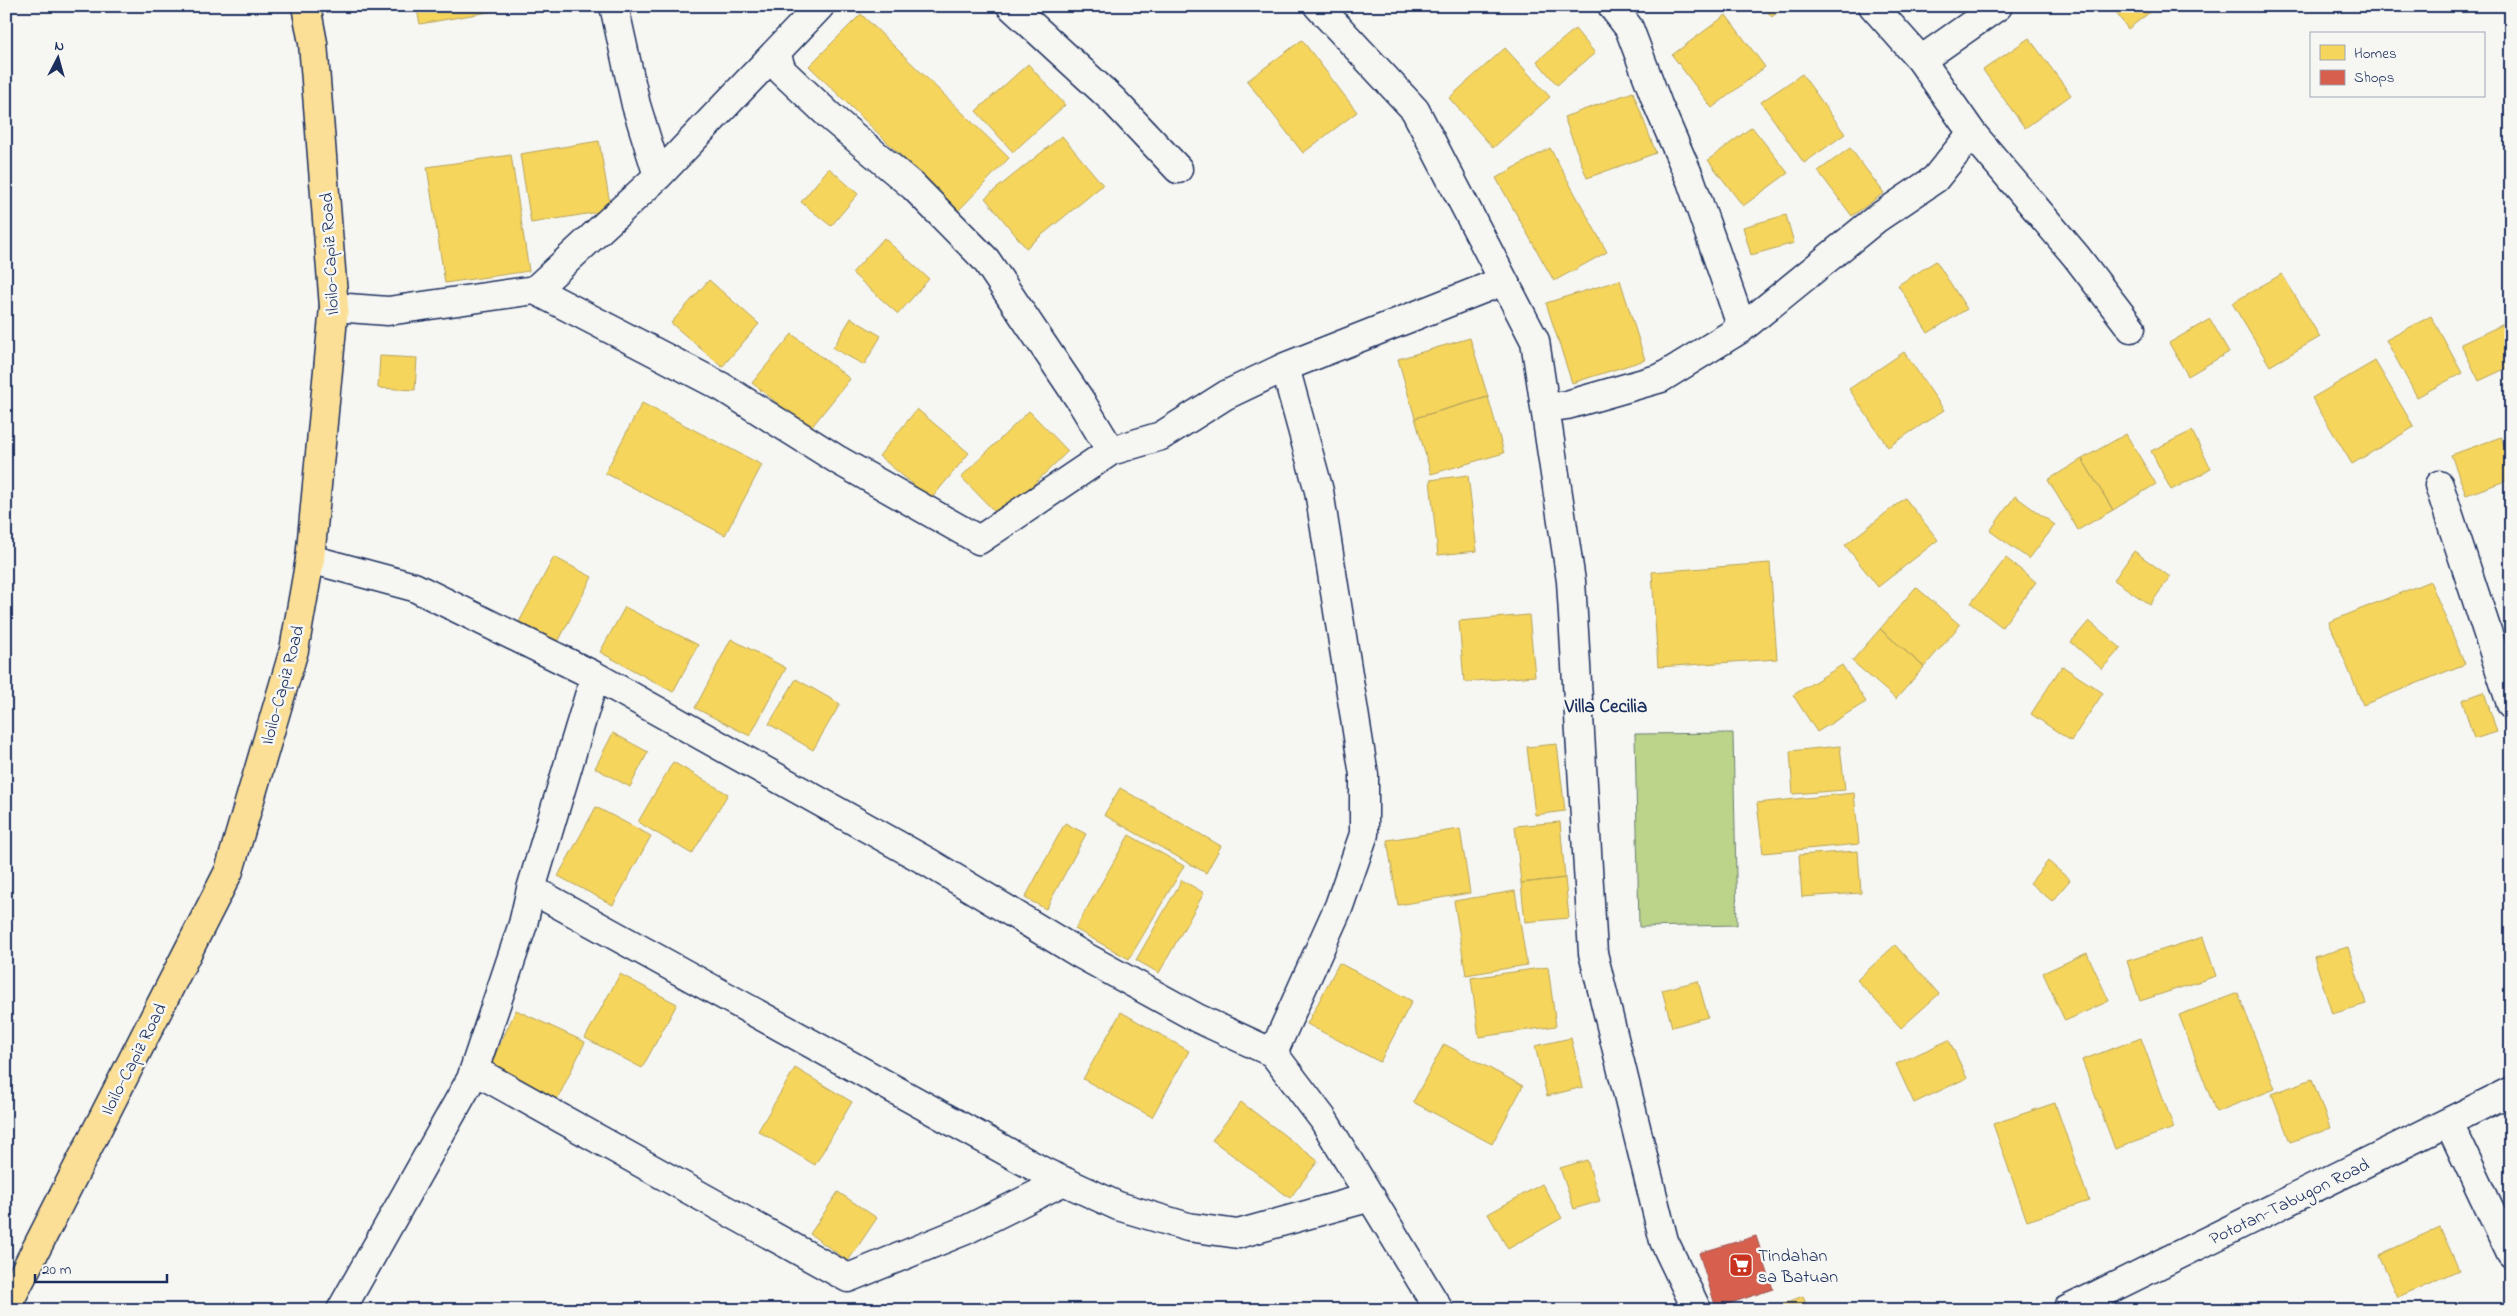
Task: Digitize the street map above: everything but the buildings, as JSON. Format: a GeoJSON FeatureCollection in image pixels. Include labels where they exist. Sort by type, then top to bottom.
{"type":"FeatureCollection","features":[{"type":"Feature","properties":{"kind":"highway","name":"Iloilo-Capiz Road"},"geometry":{"type":"LineString","coordinates":[[6,1308],[229,871],[294,650],[310,559],[334,307],[313,43],[306,6]]}},
{"type":"Feature","properties":{"kind":"street"},"geometry":{"type":"LineString","coordinates":[[614,6],[636,104],[658,176]]}},
{"type":"Feature","properties":{"kind":"street"},"geometry":{"type":"LineString","coordinates":[[334,307],[388,311],[535,290],[658,176],[820,6]]}},
{"type":"Feature","properties":{"kind":"street"},"geometry":{"type":"LineString","coordinates":[[1011,6],[1113,100],[1178,169]]}},
{"type":"Feature","properties":{"kind":"street"},"geometry":{"type":"LineString","coordinates":[[1318,6],[1415,110],[1535,342],[1571,581],[1593,953],[1664,1242],[1697,1310]]}},
{"type":"Feature","properties":{"kind":"street"},"geometry":{"type":"LineString","coordinates":[[1612,6],[1628,28],[1690,181],[1742,328]]}},
{"type":"Feature","properties":{"kind":"street"},"geometry":{"type":"LineString","coordinates":[[1873,6],[1921,60],[1972,134],[2076,256],[2131,328]]}},
{"type":"Feature","properties":{"kind":"street"},"geometry":{"type":"LineString","coordinates":[[1921,60],[1998,6]]}},
{"type":"Feature","properties":{"kind":"street"},"geometry":{"type":"LineString","coordinates":[[776,53],[782,71],[832,118],[914,187],[986,260],[1112,450]]}},
{"type":"Feature","properties":{"kind":"street"},"geometry":{"type":"LineString","coordinates":[[1546,408],[1567,405],[1661,378],[1742,328],[1876,219],[1935,179],[1972,134]]}},
{"type":"Feature","properties":{"kind":"street"},"geometry":{"type":"LineString","coordinates":[[535,290],[722,387],[838,460],[979,540],[1112,450],[1161,436],[1226,395],[1285,367],[1504,281]]}},
{"type":"Feature","properties":{"kind":"street"},"geometry":{"type":"LineString","coordinates":[[1273,1053],[1338,906],[1364,834],[1364,775],[1320,501],[1285,367]]}},
{"type":"Feature","properties":{"kind":"street"},"geometry":{"type":"LineString","coordinates":[[2439,485],[2511,704]]}},
{"type":"Feature","properties":{"kind":"street"},"geometry":{"type":"LineString","coordinates":[[310,559],[414,587],[595,676],[928,862],[1082,955],[1197,1018],[1273,1053],[1323,1118],[1439,1310]]}},
{"type":"Feature","properties":{"kind":"street"},"geometry":{"type":"LineString","coordinates":[[341,1310],[472,1078],[523,924],[531,889],[595,676]]}},
{"type":"Feature","properties":{"kind":"street"},"geometry":{"type":"LineString","coordinates":[[531,889],[1064,1181],[1118,1206],[1188,1227],[1238,1234],[1371,1197]]}},
{"type":"Feature","properties":{"kind":"street"},"geometry":{"type":"LineString","coordinates":[[474,1070],[848,1278],[966,1230],[1064,1181]]}},
{"type":"Feature","properties":{"kind":"street","name":"Pototan-Tabugon Road"},"geometry":{"type":"LineString","coordinates":[[2067,1310],[2511,1091]]}},
{"type":"Feature","properties":{"kind":"street"},"geometry":{"type":"LineString","coordinates":[[2449,1122],[2511,1254]]}},
{"type":"Feature","properties":{"kind":"green space"},"geometry":{"type":"Polygon","coordinates":[[[1733,733],[1737,925],[1639,927],[1635,734],[1733,733]]]}},
{"type":"Feature","properties":{"kind":"place","name":"Tindahan sa Batuan"},"geometry":{"type":"Point","coordinates":[1741,1265]}},
{"type":"Feature","properties":{"kind":"district","name":"Villa Cecilia"},"geometry":{"type":"Point","coordinates":[1606,705]}}]}
